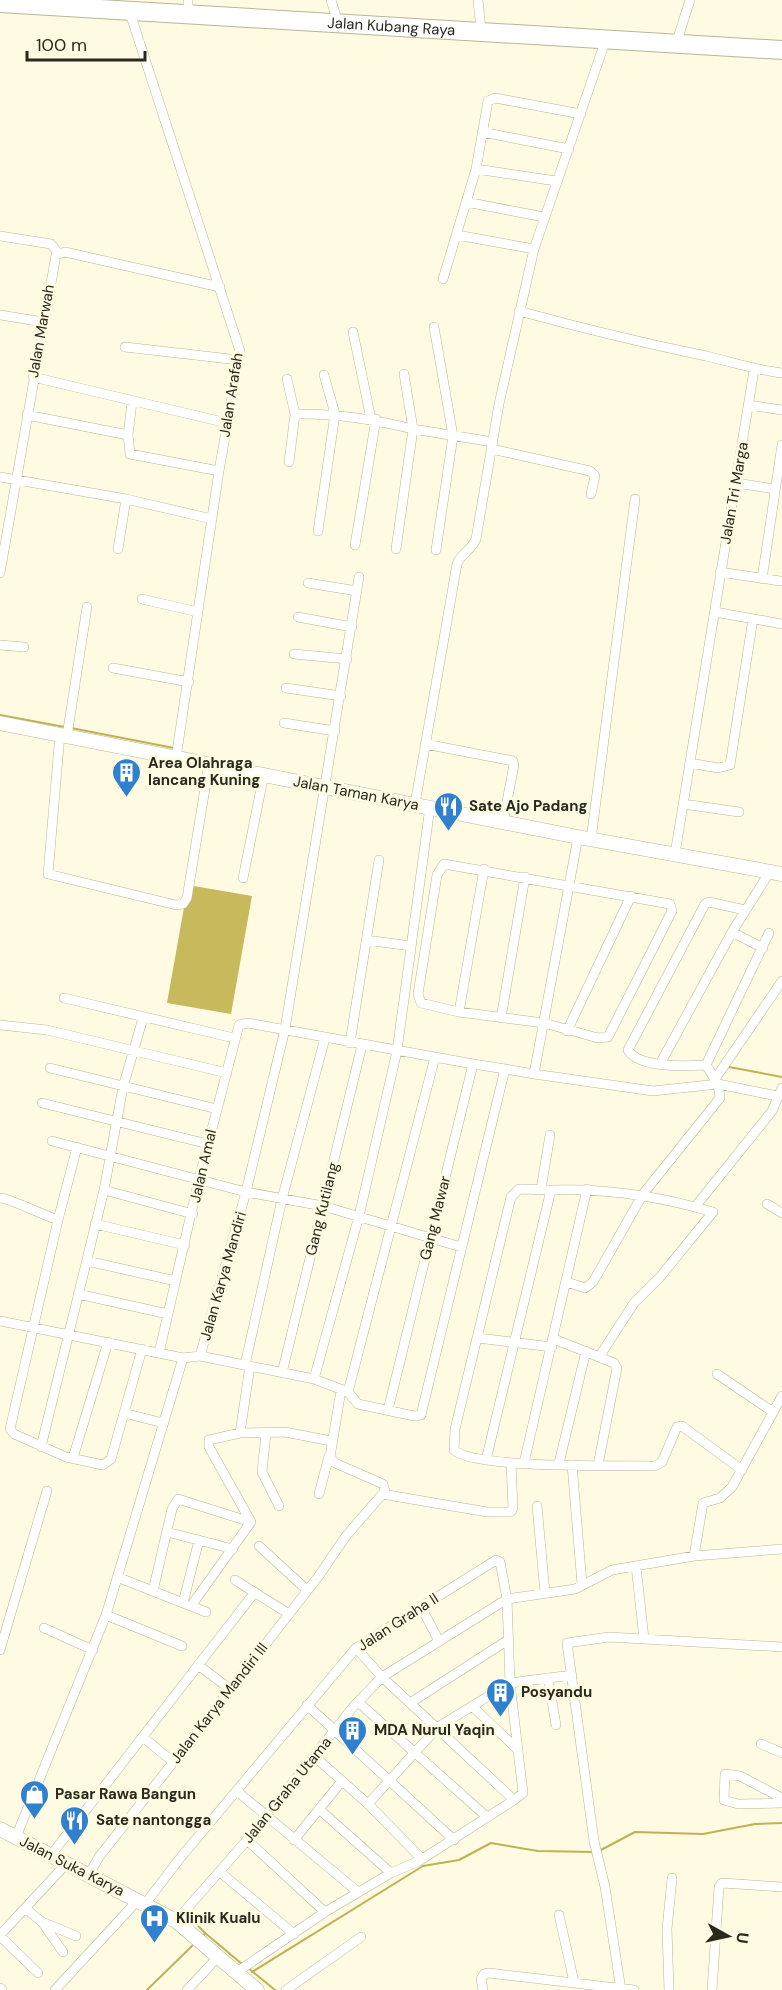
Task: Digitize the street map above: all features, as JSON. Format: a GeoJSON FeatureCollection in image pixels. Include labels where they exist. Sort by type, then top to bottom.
{"type":"FeatureCollection","features":[{"type":"Feature","properties":{"kind":"highway","name":"Jalan Kubang Raya"},"geometry":{"type":"LineString","coordinates":[[0,3],[129,10],[188,7],[338,23],[782,50]]}},
{"type":"Feature","properties":{"kind":"street"},"geometry":{"type":"LineString","coordinates":[[331,0],[338,23]]}},
{"type":"Feature","properties":{"kind":"street"},"geometry":{"type":"LineString","coordinates":[[676,44],[690,0]]}},
{"type":"Feature","properties":{"kind":"street"},"geometry":{"type":"LineString","coordinates":[[479,2],[481,30]]}},
{"type":"Feature","properties":{"kind":"street","name":"Jalan Arafah"},"geometry":{"type":"LineString","coordinates":[[129,10],[240,349],[219,471],[176,758]]}},
{"type":"Feature","properties":{"kind":"street"},"geometry":{"type":"LineString","coordinates":[[415,804],[456,564],[460,555],[471,549],[476,539],[519,311],[534,249],[606,39]]}},
{"type":"Feature","properties":{"kind":"street"},"geometry":{"type":"LineString","coordinates":[[443,279],[476,169],[487,104],[493,98],[581,114]]}},
{"type":"Feature","properties":{"kind":"street"},"geometry":{"type":"LineString","coordinates":[[482,132],[569,149]]}},
{"type":"Feature","properties":{"kind":"street"},"geometry":{"type":"LineString","coordinates":[[476,169],[556,181]]}},
{"type":"Feature","properties":{"kind":"street"},"geometry":{"type":"LineString","coordinates":[[466,202],[544,218]]}},
{"type":"Feature","properties":{"kind":"street"},"geometry":{"type":"LineString","coordinates":[[457,235],[534,249]]}},
{"type":"Feature","properties":{"kind":"street"},"geometry":{"type":"LineString","coordinates":[[0,236],[51,244],[57,253],[65,252],[220,287]]}},
{"type":"Feature","properties":{"kind":"street","name":"Jalan Marwah"},"geometry":{"type":"LineString","coordinates":[[0,573],[53,261],[57,253]]}},
{"type":"Feature","properties":{"kind":"street"},"geometry":{"type":"LineString","coordinates":[[519,311],[603,335],[710,357],[754,370],[782,373]]}},
{"type":"Feature","properties":{"kind":"street"},"geometry":{"type":"LineString","coordinates":[[0,315],[43,322]]}},
{"type":"Feature","properties":{"kind":"street"},"geometry":{"type":"LineString","coordinates":[[434,327],[453,436],[436,550]]}},
{"type":"Feature","properties":{"kind":"street"},"geometry":{"type":"LineString","coordinates":[[353,332],[374,419],[356,545]]}},
{"type":"Feature","properties":{"kind":"street"},"geometry":{"type":"LineString","coordinates":[[125,347],[239,360]]}},
{"type":"Feature","properties":{"kind":"street","name":"Jalan Tri Marga"},"geometry":{"type":"LineString","coordinates":[[675,855],[754,370]]}},
{"type":"Feature","properties":{"kind":"street"},"geometry":{"type":"LineString","coordinates":[[396,549],[413,429],[404,374]]}},
{"type":"Feature","properties":{"kind":"street"},"geometry":{"type":"LineString","coordinates":[[318,531],[334,414],[324,375]]}},
{"type":"Feature","properties":{"kind":"street"},"geometry":{"type":"LineString","coordinates":[[33,377],[227,423]]}},
{"type":"Feature","properties":{"kind":"street"},"geometry":{"type":"LineString","coordinates":[[287,380],[294,414],[289,462]]}},
{"type":"Feature","properties":{"kind":"street"},"geometry":{"type":"LineString","coordinates":[[132,402],[128,435],[130,454],[219,471]]}},
{"type":"Feature","properties":{"kind":"street"},"geometry":{"type":"LineString","coordinates":[[749,405],[782,410]]}},
{"type":"Feature","properties":{"kind":"street"},"geometry":{"type":"LineString","coordinates":[[294,414],[334,414],[374,419],[493,445],[590,471],[595,476],[591,494]]}},
{"type":"Feature","properties":{"kind":"street"},"geometry":{"type":"LineString","coordinates":[[27,415],[128,435]]}},
{"type":"Feature","properties":{"kind":"street"},"geometry":{"type":"LineString","coordinates":[[762,579],[782,445]]}},
{"type":"Feature","properties":{"kind":"street"},"geometry":{"type":"LineString","coordinates":[[0,477],[126,499],[212,519]]}},
{"type":"Feature","properties":{"kind":"street"},"geometry":{"type":"LineString","coordinates":[[736,483],[775,489]]}},
{"type":"Feature","properties":{"kind":"street"},"geometry":{"type":"LineString","coordinates":[[118,549],[126,499]]}},
{"type":"Feature","properties":{"kind":"street"},"geometry":{"type":"LineString","coordinates":[[534,1074],[570,886],[584,838],[634,499]]}},
{"type":"Feature","properties":{"kind":"street"},"geometry":{"type":"LineString","coordinates":[[720,572],[780,581]]}},
{"type":"Feature","properties":{"kind":"street","name":"Jalan Karya Mandiri"},"geometry":{"type":"LineString","coordinates":[[0,1321],[183,1358],[200,1356],[246,1192],[285,1029],[359,577]]}},
{"type":"Feature","properties":{"kind":"street"},"geometry":{"type":"LineString","coordinates":[[308,583],[357,591]]}},
{"type":"Feature","properties":{"kind":"street"},"geometry":{"type":"LineString","coordinates":[[142,599],[198,612]]}},
{"type":"Feature","properties":{"kind":"street"},"geometry":{"type":"LineString","coordinates":[[87,607],[63,735],[48,874],[176,905],[183,904],[187,898],[209,764]]}},
{"type":"Feature","properties":{"kind":"street"},"geometry":{"type":"LineString","coordinates":[[715,612],[782,624]]}},
{"type":"Feature","properties":{"kind":"street"},"geometry":{"type":"LineString","coordinates":[[298,617],[352,627]]}},
{"type":"Feature","properties":{"kind":"street"},"geometry":{"type":"LineString","coordinates":[[690,763],[718,768],[727,767],[731,762],[753,619]]}},
{"type":"Feature","properties":{"kind":"street"},"geometry":{"type":"LineString","coordinates":[[0,645],[24,647]]}},
{"type":"Feature","properties":{"kind":"street"},"geometry":{"type":"LineString","coordinates":[[294,654],[347,659]]}},
{"type":"Feature","properties":{"kind":"street"},"geometry":{"type":"LineString","coordinates":[[113,668],[189,682]]}},
{"type":"Feature","properties":{"kind":"street"},"geometry":{"type":"LineString","coordinates":[[286,687],[341,696]]}},
{"type":"Feature","properties":{"kind":"street","name":"Jalan Taman Karya"},"geometry":{"type":"LineString","coordinates":[[0,723],[584,838],[775,873]]}},
{"type":"Feature","properties":{"kind":"street"},"geometry":{"type":"LineString","coordinates":[[284,723],[335,730]]}},
{"type":"Feature","properties":{"kind":"street"},"geometry":{"type":"LineString","coordinates":[[425,744],[513,761],[503,822]]}},
{"type":"Feature","properties":{"kind":"street"},"geometry":{"type":"LineString","coordinates":[[243,878],[264,774]]}},
{"type":"Feature","properties":{"kind":"street"},"geometry":{"type":"LineString","coordinates":[[683,804],[739,812]]}},
{"type":"Feature","properties":{"kind":"street"},"geometry":{"type":"LineString","coordinates":[[314,1379],[359,1216],[397,1051],[430,807]]}},
{"type":"Feature","properties":{"kind":"street"},"geometry":{"type":"LineString","coordinates":[[350,1043],[379,860]]}},
{"type":"Feature","properties":{"kind":"street"},"geometry":{"type":"LineString","coordinates":[[444,864],[525,877],[669,903],[672,909],[608,1037],[598,1038],[544,1023],[459,1012],[421,1003],[418,996],[437,875],[444,864]]}},
{"type":"Feature","properties":{"kind":"street"},"geometry":{"type":"LineString","coordinates":[[459,1012],[484,869]]}},
{"type":"Feature","properties":{"kind":"street"},"geometry":{"type":"LineString","coordinates":[[660,1064],[745,910],[775,873]]}},
{"type":"Feature","properties":{"kind":"street"},"geometry":{"type":"LineString","coordinates":[[501,1018],[525,877]]}},
{"type":"Feature","properties":{"kind":"street"},"geometry":{"type":"LineString","coordinates":[[567,1031],[631,896]]}},
{"type":"Feature","properties":{"kind":"street"},"geometry":{"type":"LineString","coordinates":[[706,1065],[682,1067],[637,1059],[630,1053],[629,1046],[703,905],[709,902],[745,910]]}},
{"type":"Feature","properties":{"kind":"street"},"geometry":{"type":"LineString","coordinates":[[732,932],[763,948]]}},
{"type":"Feature","properties":{"kind":"street"},"geometry":{"type":"LineString","coordinates":[[706,1065],[769,933]]}},
{"type":"Feature","properties":{"kind":"street"},"geometry":{"type":"LineString","coordinates":[[366,940],[411,946]]}},
{"type":"Feature","properties":{"kind":"street"},"geometry":{"type":"LineString","coordinates":[[717,1081],[782,981]]}},
{"type":"Feature","properties":{"kind":"street"},"geometry":{"type":"LineString","coordinates":[[64,998],[234,1038],[238,1027],[245,1023],[473,1064],[504,1073],[534,1074],[653,1091],[717,1081],[779,1092],[772,1111],[695,1207]]}},
{"type":"Feature","properties":{"kind":"street"},"geometry":{"type":"LineString","coordinates":[[42,1447],[104,1190],[108,1158],[123,1087],[143,1018]]}},
{"type":"Feature","properties":{"kind":"street"},"geometry":{"type":"LineString","coordinates":[[0,1025],[47,1030],[227,1072]]}},
{"type":"Feature","properties":{"kind":"street","name":"Jalan Amal"},"geometry":{"type":"LineString","coordinates":[[159,1353],[234,1038]]}},
{"type":"Feature","properties":{"kind":"street"},"geometry":{"type":"LineString","coordinates":[[240,1433],[248,1365],[282,1199],[325,1038]]}},
{"type":"Feature","properties":{"kind":"street","name":"Gang Kutilang"},"geometry":{"type":"LineString","coordinates":[[282,1373],[362,1045]]}},
{"type":"Feature","properties":{"kind":"street"},"geometry":{"type":"LineString","coordinates":[[319,1494],[331,1441],[393,1225],[435,1058]]}},
{"type":"Feature","properties":{"kind":"street","name":"Gang Mawar"},"geometry":{"type":"LineString","coordinates":[[388,1410],[473,1064]]}},
{"type":"Feature","properties":{"kind":"street"},"geometry":{"type":"LineString","coordinates":[[567,1282],[585,1288],[592,1282],[643,1194],[720,1098],[717,1081],[706,1065]]}},
{"type":"Feature","properties":{"kind":"street"},"geometry":{"type":"LineString","coordinates":[[50,1068],[217,1109]]}},
{"type":"Feature","properties":{"kind":"street"},"geometry":{"type":"LineString","coordinates":[[200,1356],[314,1379],[345,1391],[355,1402],[417,1417],[422,1412],[504,1073]]}},
{"type":"Feature","properties":{"kind":"street"},"geometry":{"type":"LineString","coordinates":[[42,1103],[208,1144]]}},
{"type":"Feature","properties":{"kind":"street"},"geometry":{"type":"LineString","coordinates":[[486,1460],[515,1343],[546,1190],[550,1135]]}},
{"type":"Feature","properties":{"kind":"street"},"geometry":{"type":"LineString","coordinates":[[52,1141],[108,1158],[246,1192],[323,1206],[431,1236],[461,1247]]}},
{"type":"Feature","properties":{"kind":"street"},"geometry":{"type":"LineString","coordinates":[[77,1147],[10,1426],[14,1434],[73,1458],[98,1465],[109,1463],[142,1349]]}},
{"type":"Feature","properties":{"kind":"street"},"geometry":{"type":"LineString","coordinates":[[599,1356],[634,1303],[660,1277],[713,1212],[643,1194],[587,1189],[519,1189],[513,1194],[453,1448],[460,1455],[512,1463],[659,1465],[677,1427],[682,1426],[742,1470]]}},
{"type":"Feature","properties":{"kind":"street"},"geometry":{"type":"LineString","coordinates":[[524,1463],[587,1189]]}},
{"type":"Feature","properties":{"kind":"street"},"geometry":{"type":"LineString","coordinates":[[104,1190],[193,1214]]}},
{"type":"Feature","properties":{"kind":"street"},"geometry":{"type":"LineString","coordinates":[[0,1198],[8,1198],[24,1208],[58,1220]]}},
{"type":"Feature","properties":{"kind":"street"},"geometry":{"type":"LineString","coordinates":[[767,1204],[782,1213]]}},
{"type":"Feature","properties":{"kind":"street"},"geometry":{"type":"LineString","coordinates":[[95,1224],[185,1245]]}},
{"type":"Feature","properties":{"kind":"street"},"geometry":{"type":"LineString","coordinates":[[87,1261],[176,1281]]}},
{"type":"Feature","properties":{"kind":"street"},"geometry":{"type":"LineString","coordinates":[[78,1294],[168,1314]]}},
{"type":"Feature","properties":{"kind":"street"},"geometry":{"type":"LineString","coordinates":[[478,1338],[515,1343],[553,1343],[586,1351],[614,1363],[617,1374],[598,1465]]}},
{"type":"Feature","properties":{"kind":"street"},"geometry":{"type":"LineString","coordinates":[[73,1458],[108,1342]]}},
{"type":"Feature","properties":{"kind":"street"},"geometry":{"type":"LineString","coordinates":[[559,1463],[586,1351]]}},
{"type":"Feature","properties":{"kind":"street"},"geometry":{"type":"LineString","coordinates":[[16,1837],[106,1615],[183,1358]]}},
{"type":"Feature","properties":{"kind":"street"},"geometry":{"type":"LineString","coordinates":[[717,1374],[773,1412]]}},
{"type":"Feature","properties":{"kind":"street"},"geometry":{"type":"LineString","coordinates":[[694,1556],[703,1503],[724,1495],[742,1470],[782,1396]]}},
{"type":"Feature","properties":{"kind":"street"},"geometry":{"type":"LineString","coordinates":[[124,1413],[163,1423]]}},
{"type":"Feature","properties":{"kind":"street"},"geometry":{"type":"LineString","coordinates":[[251,1522],[209,1447],[213,1438],[240,1433],[290,1433],[331,1441]]}},
{"type":"Feature","properties":{"kind":"street"},"geometry":{"type":"LineString","coordinates":[[266,1433],[262,1472],[279,1506]]}},
{"type":"Feature","properties":{"kind":"street"},"geometry":{"type":"LineString","coordinates":[[329,1456],[335,1463],[383,1484],[385,1491],[382,1494],[487,1512],[511,1512],[513,1508],[512,1463]]}},
{"type":"Feature","properties":{"kind":"street"},"geometry":{"type":"LineString","coordinates":[[572,1465],[582,1584]]}},
{"type":"Feature","properties":{"kind":"street"},"geometry":{"type":"LineString","coordinates":[[0,1650],[47,1491]]}},
{"type":"Feature","properties":{"kind":"street","name":"Jalan Karya Mandiri III"},"geometry":{"type":"LineString","coordinates":[[90,1872],[99,1857],[318,1577],[346,1536],[382,1494]]}},
{"type":"Feature","properties":{"kind":"street"},"geometry":{"type":"LineString","coordinates":[[153,1591],[173,1507],[179,1499],[251,1522]]}},
{"type":"Feature","properties":{"kind":"street"},"geometry":{"type":"LineString","coordinates":[[537,1506],[545,1593]]}},
{"type":"Feature","properties":{"kind":"street"},"geometry":{"type":"LineString","coordinates":[[187,1605],[233,1549],[251,1522]]}},
{"type":"Feature","properties":{"kind":"street"},"geometry":{"type":"LineString","coordinates":[[167,1532],[233,1549]]}},
{"type":"Feature","properties":{"kind":"street"},"geometry":{"type":"LineString","coordinates":[[187,1605],[199,1540]]}},
{"type":"Feature","properties":{"kind":"street"},"geometry":{"type":"LineString","coordinates":[[259,1546],[307,1590]]}},
{"type":"Feature","properties":{"kind":"street"},"geometry":{"type":"LineString","coordinates":[[507,1599],[575,1589],[612,1570],[694,1556],[782,1549]]}},
{"type":"Feature","properties":{"kind":"street","name":"Jalan Graha II"},"geometry":{"type":"LineString","coordinates":[[55,1990],[162,1882],[238,1792],[307,1704],[356,1648],[496,1560],[500,1562],[507,1599],[510,1683],[524,1791],[514,1800]]}},
{"type":"Feature","properties":{"kind":"street"},"geometry":{"type":"LineString","coordinates":[[636,1566],[644,1639]]}},
{"type":"Feature","properties":{"kind":"street"},"geometry":{"type":"LineString","coordinates":[[117,1577],[206,1612]]}},
{"type":"Feature","properties":{"kind":"street"},"geometry":{"type":"LineString","coordinates":[[236,1580],[289,1614]]}},
{"type":"Feature","properties":{"kind":"street"},"geometry":{"type":"LineString","coordinates":[[51,1855],[255,1592]]}},
{"type":"Feature","properties":{"kind":"street","name":"Jalan Graha Utama"},"geometry":{"type":"LineString","coordinates":[[178,1919],[247,1840],[358,1702],[382,1677],[507,1599]]}},
{"type":"Feature","properties":{"kind":"street"},"geometry":{"type":"LineString","coordinates":[[421,1607],[439,1641]]}},
{"type":"Feature","properties":{"kind":"street"},"geometry":{"type":"LineString","coordinates":[[106,1615],[182,1646]]}},
{"type":"Feature","properties":{"kind":"street"},"geometry":{"type":"LineString","coordinates":[[44,1628],[93,1650]]}},
{"type":"Feature","properties":{"kind":"street"},"geometry":{"type":"LineString","coordinates":[[621,1990],[605,1887],[594,1841],[567,1643],[609,1637],[782,1647]]}},
{"type":"Feature","properties":{"kind":"street"},"geometry":{"type":"LineString","coordinates":[[410,1702],[508,1640]]}},
{"type":"Feature","properties":{"kind":"street"},"geometry":{"type":"LineString","coordinates":[[237,1972],[325,1912],[391,1873],[422,1859],[514,1800],[382,1677],[356,1648]]}},
{"type":"Feature","properties":{"kind":"street"},"geometry":{"type":"LineString","coordinates":[[198,1665],[230,1689]]}},
{"type":"Feature","properties":{"kind":"street"},"geometry":{"type":"LineString","coordinates":[[368,1804],[438,1727],[510,1683],[572,1676]]}},
{"type":"Feature","properties":{"kind":"street"},"geometry":{"type":"LineString","coordinates":[[549,1678],[556,1725]]}},
{"type":"Feature","properties":{"kind":"street"},"geometry":{"type":"LineString","coordinates":[[358,1702],[487,1816]]}},
{"type":"Feature","properties":{"kind":"street"},"geometry":{"type":"LineString","coordinates":[[307,1704],[391,1779],[454,1840]]}},
{"type":"Feature","properties":{"kind":"street"},"geometry":{"type":"LineString","coordinates":[[472,1706],[518,1750]]}},
{"type":"Feature","properties":{"kind":"street"},"geometry":{"type":"LineString","coordinates":[[142,1737],[173,1762]]}},
{"type":"Feature","properties":{"kind":"street"},"geometry":{"type":"LineString","coordinates":[[761,1744],[782,1754]]}},
{"type":"Feature","properties":{"kind":"street"},"geometry":{"type":"LineString","coordinates":[[314,1756],[368,1804],[422,1859]]}},
{"type":"Feature","properties":{"kind":"street"},"geometry":{"type":"LineString","coordinates":[[782,1798],[740,1776],[725,1774],[724,1800],[738,1804],[782,1803]]}},
{"type":"Feature","properties":{"kind":"street"},"geometry":{"type":"LineString","coordinates":[[294,1840],[342,1781]]}},
{"type":"Feature","properties":{"kind":"street"},"geometry":{"type":"LineString","coordinates":[[238,1792],[358,1892]]}},
{"type":"Feature","properties":{"kind":"street"},"geometry":{"type":"LineString","coordinates":[[319,1809],[391,1873]]}},
{"type":"Feature","properties":{"kind":"street","name":"Jalan Suka Karya"},"geometry":{"type":"LineString","coordinates":[[0,1830],[90,1872],[178,1919],[257,1990]]}},
{"type":"Feature","properties":{"kind":"street"},"geometry":{"type":"LineString","coordinates":[[247,1840],[325,1912]]}},
{"type":"Feature","properties":{"kind":"street"},"geometry":{"type":"LineString","coordinates":[[39,1973],[0,1935],[67,1863]]}},
{"type":"Feature","properties":{"kind":"street"},"geometry":{"type":"LineString","coordinates":[[220,1872],[294,1934]]}},
{"type":"Feature","properties":{"kind":"street"},"geometry":{"type":"LineString","coordinates":[[669,1990],[667,1929],[672,1878]]}},
{"type":"Feature","properties":{"kind":"street"},"geometry":{"type":"LineString","coordinates":[[712,1990],[719,1887],[722,1883],[782,1887]]}},
{"type":"Feature","properties":{"kind":"street"},"geometry":{"type":"LineString","coordinates":[[25,1908],[42,1922],[63,1952]]}},
{"type":"Feature","properties":{"kind":"street"},"geometry":{"type":"LineString","coordinates":[[559,1915],[574,1982]]}},
{"type":"Feature","properties":{"kind":"street"},"geometry":{"type":"LineString","coordinates":[[42,1922],[76,1936]]}},
{"type":"Feature","properties":{"kind":"street"},"geometry":{"type":"LineString","coordinates":[[286,1990],[361,1937]]}},
{"type":"Feature","properties":{"kind":"street"},"geometry":{"type":"LineString","coordinates":[[187,1990],[219,1956]]}},
{"type":"Feature","properties":{"kind":"street"},"geometry":{"type":"LineString","coordinates":[[483,1990],[484,1974],[634,1990]]}},
{"type":"Feature","properties":{"kind":"shaded area"},"geometry":{"type":"Polygon","coordinates":[[[188,885],[252,896],[231,1014],[167,1003],[188,885]]]}},
{"type":"Feature","properties":{"kind":"waterway"},"geometry":{"type":"LineString","coordinates":[[0,715],[65,727]]}},
{"type":"Feature","properties":{"kind":"waterway"},"geometry":{"type":"LineString","coordinates":[[71,728],[174,748]]}},
{"type":"Feature","properties":{"kind":"waterway"},"geometry":{"type":"LineString","coordinates":[[729,1067],[782,1077]]}},
{"type":"Feature","properties":{"kind":"waterway"},"geometry":{"type":"LineString","coordinates":[[599,1851],[635,1832],[703,1834],[755,1824],[782,1823]]}},
{"type":"Feature","properties":{"kind":"waterway"},"geometry":{"type":"LineString","coordinates":[[252,1972],[423,1866],[459,1860],[491,1843],[538,1851],[594,1852]]}},
{"type":"Feature","properties":{"kind":"waterway"},"geometry":{"type":"LineString","coordinates":[[187,1914],[205,1933],[203,1936]]}},
{"type":"Feature","properties":{"kind":"waterway"},"geometry":{"type":"LineString","coordinates":[[205,1933],[242,1964]]}},
{"type":"Feature","properties":{"kind":"waterway"},"geometry":{"type":"LineString","coordinates":[[147,1990],[194,1944]]}},
{"type":"Feature","properties":{"kind":"waterway"},"geometry":{"type":"LineString","coordinates":[[247,1967],[275,1990]]}},
{"type":"Feature","properties":{"kind":"place","name":"Area Olahraga lancang Kuning"},"geometry":{"type":"Point","coordinates":[127,798]}},
{"type":"Feature","properties":{"kind":"place","name":"Sate Ajo Padang"},"geometry":{"type":"Point","coordinates":[448,832]}},
{"type":"Feature","properties":{"kind":"place","name":"Posyandu"},"geometry":{"type":"Point","coordinates":[500,1718]}},
{"type":"Feature","properties":{"kind":"place","name":"MDA Nurul Yaqin"},"geometry":{"type":"Point","coordinates":[353,1756]}},
{"type":"Feature","properties":{"kind":"place","name":"Pasar Rawa Bangun"},"geometry":{"type":"Point","coordinates":[34,1820]}},
{"type":"Feature","properties":{"kind":"place","name":"Sate nantongga"},"geometry":{"type":"Point","coordinates":[75,1846]}},
{"type":"Feature","properties":{"kind":"place","name":"Klinik Kualu"},"geometry":{"type":"Point","coordinates":[155,1944]}}]}
